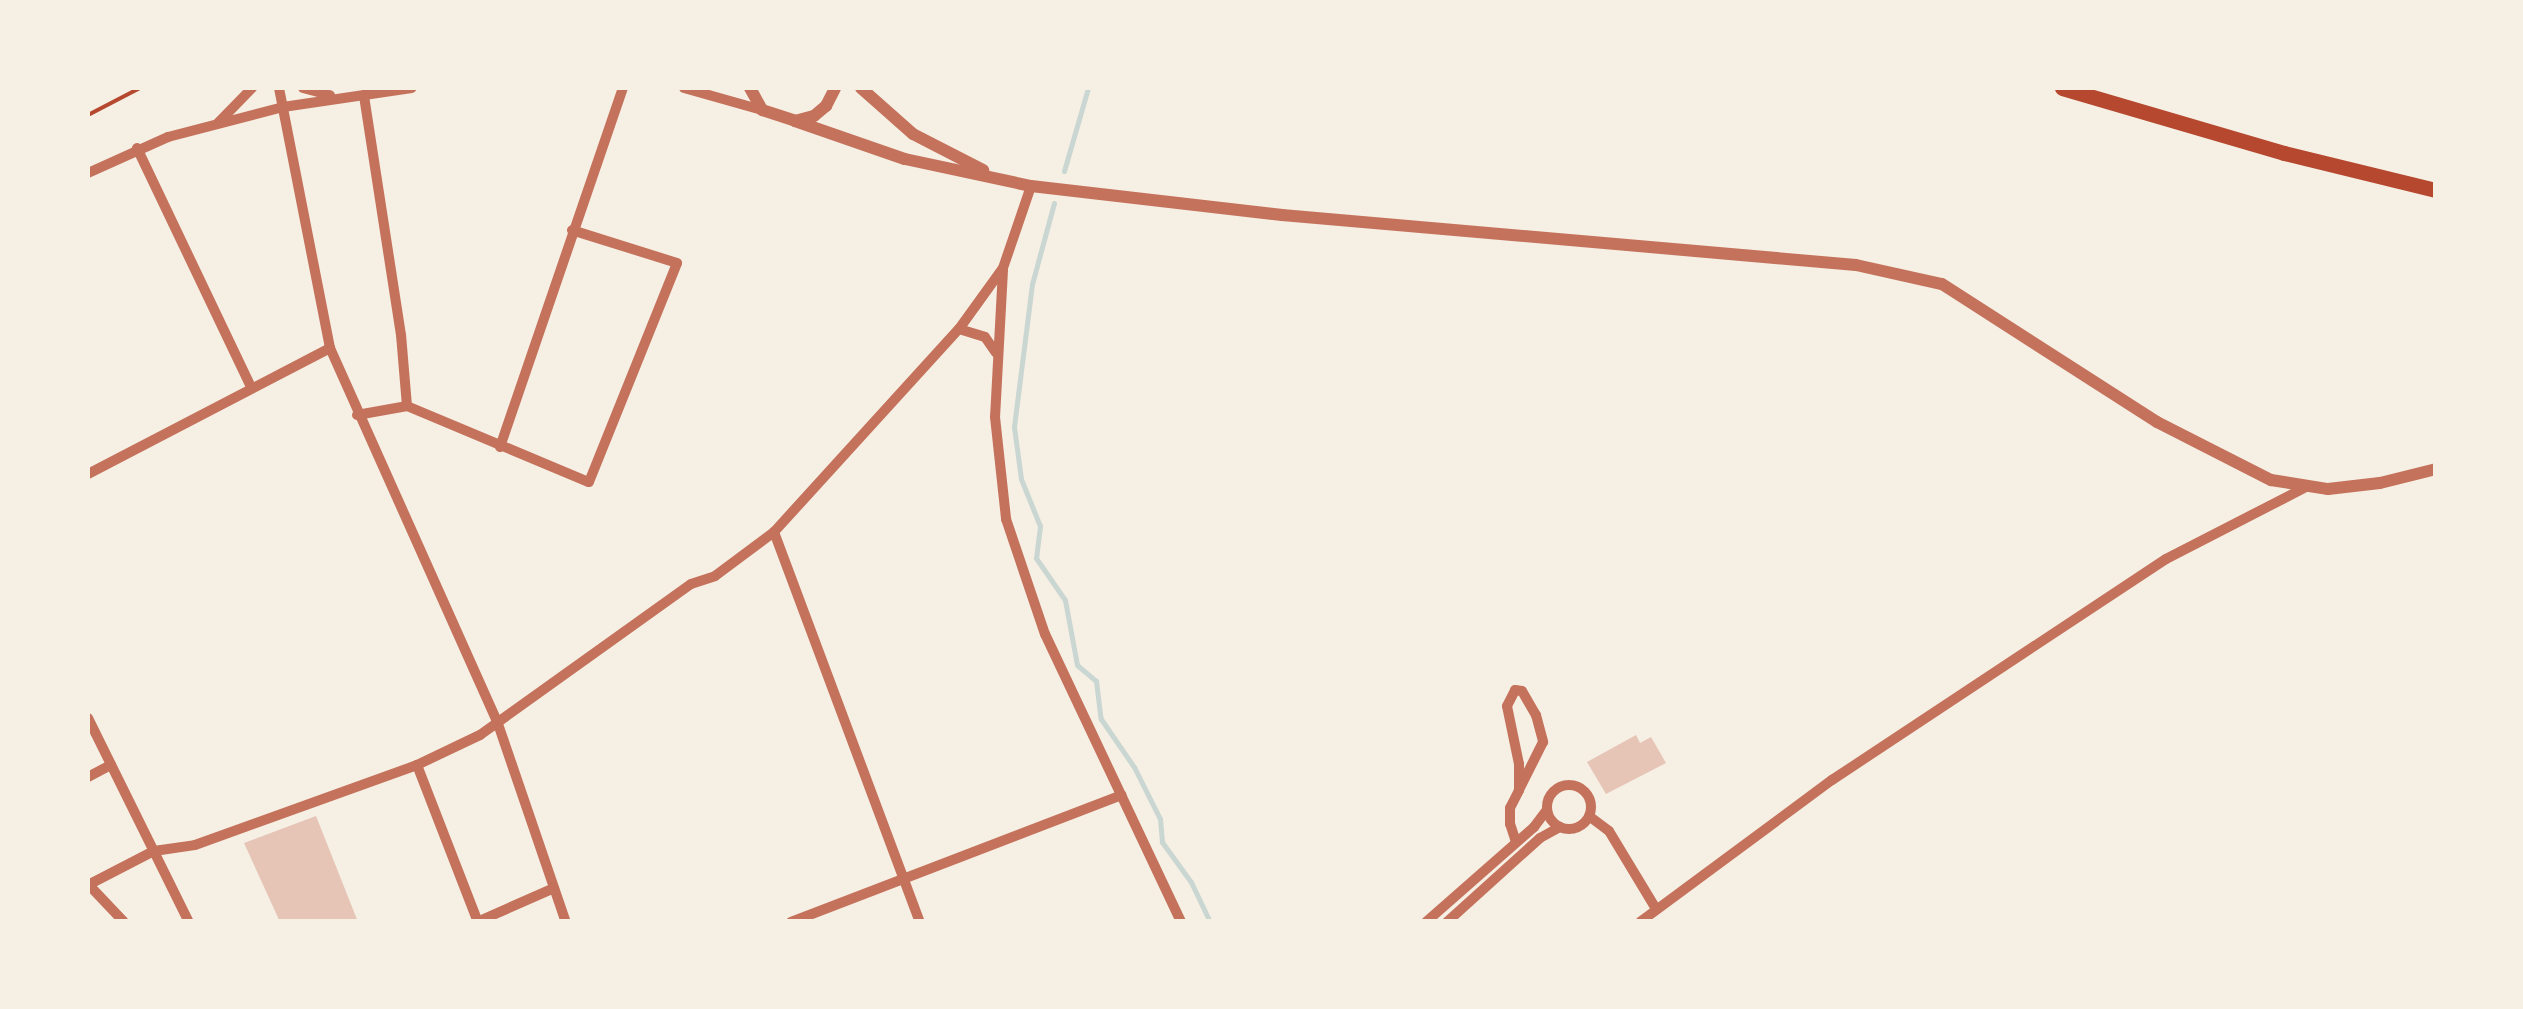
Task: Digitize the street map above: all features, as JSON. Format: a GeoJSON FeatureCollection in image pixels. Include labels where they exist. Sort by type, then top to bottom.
{"type":"FeatureCollection","features":[{"type":"Feature","properties":{"kind":"main road"},"geometry":{"type":"LineString","coordinates":[[2062,88],[2284,153],[2436,190]]}},
{"type":"Feature","properties":{"kind":"street"},"geometry":{"type":"LineString","coordinates":[[217,124],[252,88]]}},
{"type":"Feature","properties":{"kind":"street"},"geometry":{"type":"LineString","coordinates":[[279,88],[330,348],[497,721],[566,922]]}},
{"type":"Feature","properties":{"kind":"street"},"geometry":{"type":"LineString","coordinates":[[303,88],[309,93],[346,97]]}},
{"type":"Feature","properties":{"kind":"street"},"geometry":{"type":"LineString","coordinates":[[88,173],[137,148],[217,124],[282,107],[412,88]]}},
{"type":"Feature","properties":{"kind":"street"},"geometry":{"type":"LineString","coordinates":[[500,447],[624,88]]}},
{"type":"Feature","properties":{"kind":"street"},"geometry":{"type":"LineString","coordinates":[[684,88],[905,159],[1031,186],[1282,215],[1856,265],[1942,284],[2214,454],[2271,480],[2304,488],[2380,484],[2436,469]]}},
{"type":"Feature","properties":{"kind":"street"},"geometry":{"type":"LineString","coordinates":[[750,88],[762,110]]}},
{"type":"Feature","properties":{"kind":"street"},"geometry":{"type":"LineString","coordinates":[[794,122],[814,116],[826,106],[835,88]]}},
{"type":"Feature","properties":{"kind":"street"},"geometry":{"type":"LineString","coordinates":[[862,88],[912,134],[1004,180]]}},
{"type":"Feature","properties":{"kind":"street"},"geometry":{"type":"LineString","coordinates":[[364,95],[401,336],[407,406]]}},
{"type":"Feature","properties":{"kind":"street"},"geometry":{"type":"LineString","coordinates":[[137,148],[251,387]]}},
{"type":"Feature","properties":{"kind":"street"},"geometry":{"type":"LineString","coordinates":[[1031,186],[1003,268],[996,354],[995,417],[1006,519],[1045,634],[1180,922]]}},
{"type":"Feature","properties":{"kind":"street"},"geometry":{"type":"LineString","coordinates":[[357,414],[407,406],[589,482],[676,262],[572,230]]}},
{"type":"Feature","properties":{"kind":"street"},"geometry":{"type":"LineString","coordinates":[[124,922],[88,885],[154,851],[194,846],[416,765],[480,735],[690,584],[715,576],[774,532],[959,329],[1003,268]]}},
{"type":"Feature","properties":{"kind":"street"},"geometry":{"type":"LineString","coordinates":[[959,329],[985,337],[996,354]]}},
{"type":"Feature","properties":{"kind":"street"},"geometry":{"type":"LineString","coordinates":[[88,474],[330,348]]}},
{"type":"Feature","properties":{"kind":"street"},"geometry":{"type":"LineString","coordinates":[[1640,922],[1832,780],[2166,558],[2304,488]]}},
{"type":"Feature","properties":{"kind":"street"},"geometry":{"type":"LineString","coordinates":[[774,532],[920,922]]}},
{"type":"Feature","properties":{"kind":"street"},"geometry":{"type":"LineString","coordinates":[[1516,842],[1510,808],[1544,742],[1536,714],[1522,691],[1515,690],[1508,706],[1519,790]]}},
{"type":"Feature","properties":{"kind":"street"},"geometry":{"type":"LineString","coordinates":[[88,718],[189,922]]}},
{"type":"Feature","properties":{"kind":"street"},"geometry":{"type":"LineString","coordinates":[[88,777],[112,765]]}},
{"type":"Feature","properties":{"kind":"street"},"geometry":{"type":"LineString","coordinates":[[416,765],[478,921],[554,888]]}},
{"type":"Feature","properties":{"kind":"street"},"geometry":{"type":"LineString","coordinates":[[1426,922],[1516,842],[1547,810],[1550,796],[1569,785],[1588,795],[1589,816],[1580,826],[1560,827],[1540,838],[1447,922]]}},
{"type":"Feature","properties":{"kind":"street"},"geometry":{"type":"LineString","coordinates":[[791,922],[1121,795]]}},
{"type":"Feature","properties":{"kind":"street"},"geometry":{"type":"LineString","coordinates":[[1547,810],[1560,827]]}},
{"type":"Feature","properties":{"kind":"street"},"geometry":{"type":"LineString","coordinates":[[1589,816],[1609,830],[1656,909]]}},
{"type":"Feature","properties":{"kind":"path"},"geometry":{"type":"LineString","coordinates":[[88,114],[140,88]]}},
{"type":"Feature","properties":{"kind":"building"},"geometry":{"type":"Polygon","coordinates":[[[1636,735],[1640,743],[1651,737],[1666,763],[1606,794],[1587,762],[1636,735]]]}},
{"type":"Feature","properties":{"kind":"building"},"geometry":{"type":"Polygon","coordinates":[[[316,816],[358,922],[280,922],[244,843],[316,816]]]}},
{"type":"Feature","properties":{"kind":"waterway"},"geometry":{"type":"LineString","coordinates":[[1064,171],[1088,88]]}},
{"type":"Feature","properties":{"kind":"waterway"},"geometry":{"type":"LineString","coordinates":[[1054,203],[1032,284],[1014,427],[1021,479],[1040,526],[1036,558],[1065,600],[1077,665],[1096,681],[1101,719],[1134,767],[1160,819],[1162,842],[1191,882],[1210,922]]}}]}
